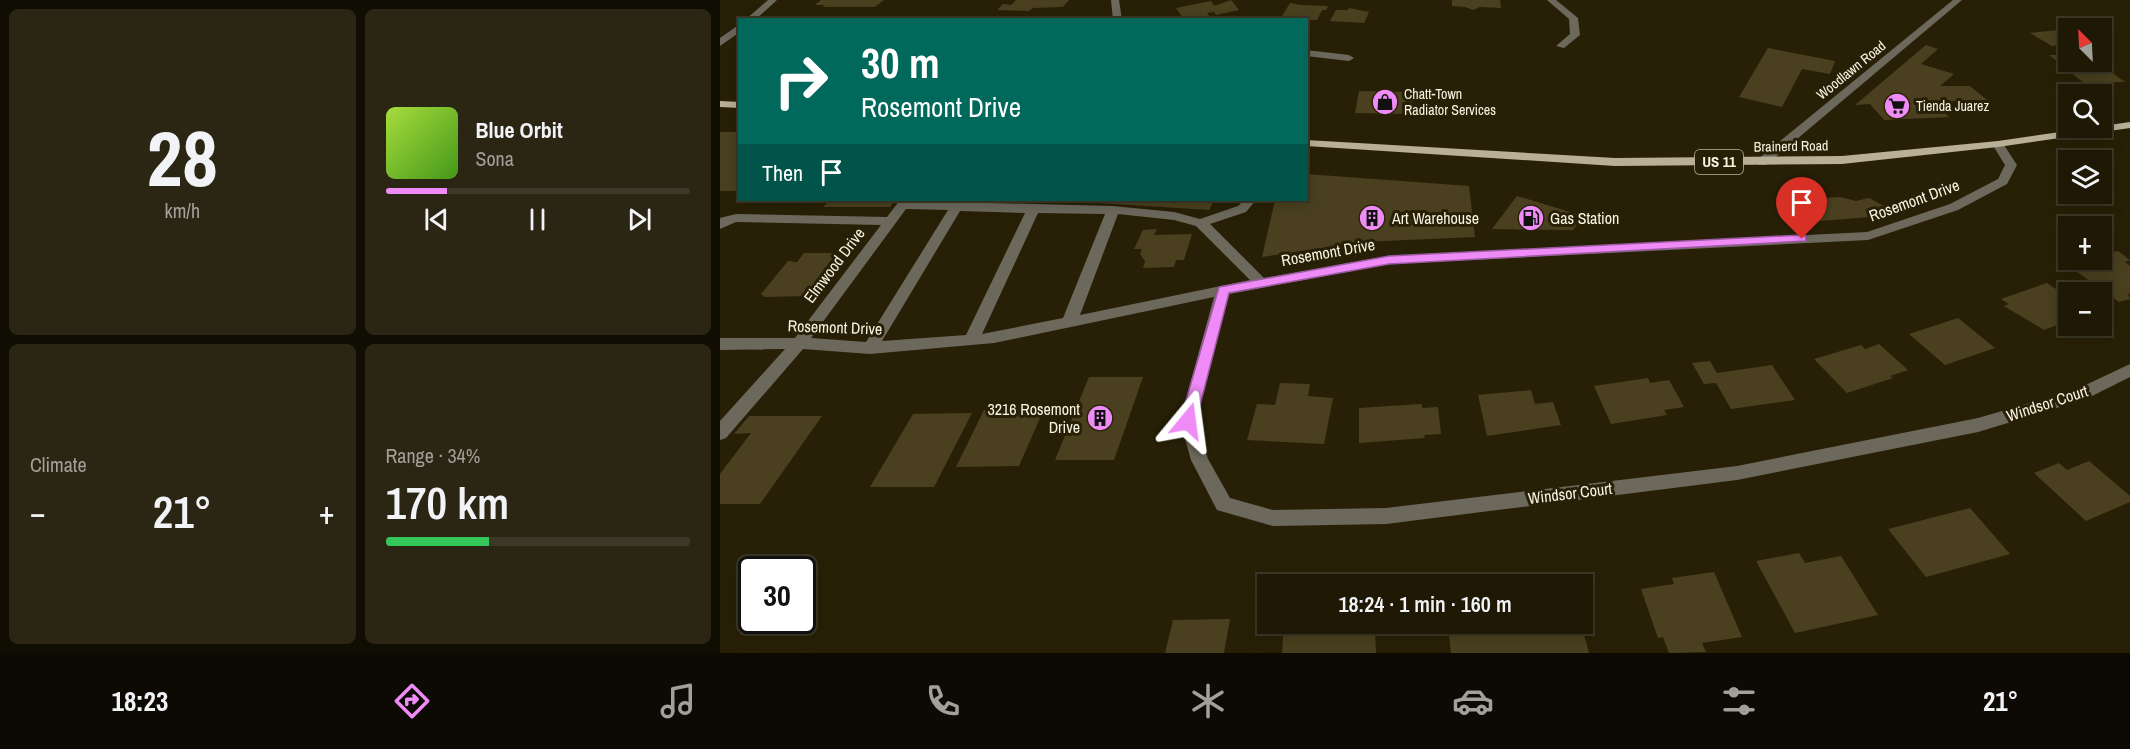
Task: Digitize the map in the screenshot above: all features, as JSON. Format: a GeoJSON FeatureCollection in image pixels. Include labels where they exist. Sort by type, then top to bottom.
{"type":"FeatureCollection","features":[{"type":"Feature","properties":{"kind":"main road"},"geometry":{"type":"LineString","coordinates":[[720,104],[738,105]]}},
{"type":"Feature","properties":{"kind":"main road","name":"Brainerd Road"},"geometry":{"type":"LineString","coordinates":[[1308,143],[1615,162],[1762,162],[1842,160],[1998,144],[2130,125]]}},
{"type":"Feature","properties":{"kind":"street"},"geometry":{"type":"LineString","coordinates":[[751,18],[773,0]]}},
{"type":"Feature","properties":{"kind":"street"},"geometry":{"type":"LineString","coordinates":[[1115,0],[1118,18]]}},
{"type":"Feature","properties":{"kind":"street"},"geometry":{"type":"LineString","coordinates":[[1551,0],[1573,18],[1575,35],[1561,46]]}},
{"type":"Feature","properties":{"kind":"street","name":"Woodlawn Road"},"geometry":{"type":"LineString","coordinates":[[1762,162],[1958,0]]}},
{"type":"Feature","properties":{"kind":"street"},"geometry":{"type":"LineString","coordinates":[[720,43],[738,29]]}},
{"type":"Feature","properties":{"kind":"street"},"geometry":{"type":"LineString","coordinates":[[1308,54],[1349,57]]}},
{"type":"Feature","properties":{"kind":"street","name":"Rosemont Drive"},"geometry":{"type":"LineString","coordinates":[[720,345],[799,343],[870,348],[993,338],[1223,290],[1389,260],[1868,236],[1954,207],[2003,181],[2011,165],[1998,144]]}},
{"type":"Feature","properties":{"kind":"street"},"geometry":{"type":"LineString","coordinates":[[1202,223],[1242,209],[1249,201]]}},
{"type":"Feature","properties":{"kind":"street"},"geometry":{"type":"LineString","coordinates":[[904,202],[956,207],[1113,210],[1174,216],[1202,223],[1261,283]]}},
{"type":"Feature","properties":{"kind":"street","name":"Elmwood Drive"},"geometry":{"type":"LineString","coordinates":[[720,433],[799,343],[904,202]]}},
{"type":"Feature","properties":{"kind":"street"},"geometry":{"type":"LineString","coordinates":[[870,348],[956,207]]}},
{"type":"Feature","properties":{"kind":"street"},"geometry":{"type":"LineString","coordinates":[[971,340],[1033,209]]}},
{"type":"Feature","properties":{"kind":"street"},"geometry":{"type":"LineString","coordinates":[[1069,323],[1113,210]]}},
{"type":"Feature","properties":{"kind":"street"},"geometry":{"type":"LineString","coordinates":[[720,225],[726,220],[736,218],[890,221]]}},
{"type":"Feature","properties":{"kind":"street","name":"Windsor Court"},"geometry":{"type":"LineString","coordinates":[[1223,290],[1188,421],[1200,460],[1224,504],[1273,518],[1386,516],[1737,473],[1978,425],[2080,395],[2130,370]]}},
{"type":"Feature","properties":{"kind":"building"},"geometry":{"type":"Polygon","coordinates":[[[821,0],[884,0],[875,7],[815,5],[821,0]]]}},
{"type":"Feature","properties":{"kind":"building"},"geometry":{"type":"Polygon","coordinates":[[[1016,0],[1069,0],[1063,7],[1033,8],[1029,11],[997,10],[1003,4],[1011,5],[1016,0]]]}},
{"type":"Feature","properties":{"kind":"building"},"geometry":{"type":"Polygon","coordinates":[[[1231,0],[1239,10],[1216,15],[1214,12],[1207,13],[1210,17],[1206,18],[1183,18],[1176,8],[1211,1],[1214,6],[1231,0]]]}},
{"type":"Feature","properties":{"kind":"building"},"geometry":{"type":"Polygon","coordinates":[[[1452,0],[1500,0],[1501,8],[1480,7],[1473,10],[1452,6],[1452,0]]]}},
{"type":"Feature","properties":{"kind":"building"},"geometry":{"type":"Polygon","coordinates":[[[1290,3],[1328,6],[1326,10],[1322,10],[1317,20],[1282,16],[1290,3]]]}},
{"type":"Feature","properties":{"kind":"building"},"geometry":{"type":"Polygon","coordinates":[[[1349,8],[1369,12],[1364,23],[1330,21],[1336,10],[1348,10],[1349,8]]]}},
{"type":"Feature","properties":{"kind":"building"},"geometry":{"type":"Polygon","coordinates":[[[2058,30],[2058,45],[2052,46],[2030,33],[2058,30]]]}},
{"type":"Feature","properties":{"kind":"building"},"geometry":{"type":"Polygon","coordinates":[[[1926,45],[1938,49],[1921,64],[1954,74],[1940,86],[1970,86],[1987,100],[1934,102],[1949,117],[1884,120],[1870,104],[1855,105],[1926,45]]]}},
{"type":"Feature","properties":{"kind":"building"},"geometry":{"type":"Polygon","coordinates":[[[1768,48],[1835,61],[1830,74],[1802,69],[1782,107],[1739,97],[1768,48]]]}},
{"type":"Feature","properties":{"kind":"building"},"geometry":{"type":"Polygon","coordinates":[[[2049,55],[2058,55],[2058,62],[2049,55]]]}},
{"type":"Feature","properties":{"kind":"building"},"geometry":{"type":"Polygon","coordinates":[[[2070,72],[2111,72],[2125,82],[2084,83],[2070,72]]]}},
{"type":"Feature","properties":{"kind":"building","name":"Chatt-Town Radiator Services"},"geometry":{"type":"Polygon","coordinates":[[[1359,91],[1413,92],[1411,114],[1355,113],[1359,91]]]}},
{"type":"Feature","properties":{"kind":"building"},"geometry":{"type":"Polygon","coordinates":[[[720,132],[738,132],[738,191],[720,191],[720,132]]]}},
{"type":"Feature","properties":{"kind":"building","name":"Art Warehouse"},"geometry":{"type":"Polygon","coordinates":[[[1308,174],[1469,186],[1475,237],[1361,242],[1262,257],[1275,201],[1308,201],[1308,174]]]}},
{"type":"Feature","properties":{"kind":"building"},"geometry":{"type":"Polygon","coordinates":[[[1922,191],[1929,194],[1883,216],[1807,222],[1790,200],[1840,197],[1856,201],[1869,198],[1886,207],[1922,191]]]}},
{"type":"Feature","properties":{"kind":"building"},"geometry":{"type":"Polygon","coordinates":[[[1517,196],[1583,216],[1573,230],[1492,229],[1517,196]]]}},
{"type":"Feature","properties":{"kind":"building"},"geometry":{"type":"Polygon","coordinates":[[[829,201],[894,201],[890,207],[823,207],[829,201]]]}},
{"type":"Feature","properties":{"kind":"building"},"geometry":{"type":"Polygon","coordinates":[[[1082,201],[1214,201],[1209,210],[1082,201]]]}},
{"type":"Feature","properties":{"kind":"building"},"geometry":{"type":"Polygon","coordinates":[[[1157,229],[1154,235],[1192,234],[1184,260],[1176,260],[1174,267],[1143,268],[1145,261],[1140,254],[1142,249],[1134,249],[1143,230],[1157,229]]]}},
{"type":"Feature","properties":{"kind":"building"},"geometry":{"type":"Polygon","coordinates":[[[2118,251],[2130,260],[2125,262],[2130,266],[2130,293],[2128,294],[2130,299],[2119,302],[2112,297],[2112,282],[2091,282],[2076,271],[2112,270],[2112,253],[2118,251]]]}},
{"type":"Feature","properties":{"kind":"building"},"geometry":{"type":"Polygon","coordinates":[[[804,253],[836,253],[806,296],[765,297],[761,294],[788,261],[797,262],[804,253]]]}},
{"type":"Feature","properties":{"kind":"building"},"geometry":{"type":"Polygon","coordinates":[[[2047,283],[2058,291],[2058,325],[2044,330],[2004,306],[2009,304],[2001,299],[2047,283]]]}},
{"type":"Feature","properties":{"kind":"building"},"geometry":{"type":"Polygon","coordinates":[[[1958,318],[1995,348],[1945,365],[1909,334],[1958,318]]]}},
{"type":"Feature","properties":{"kind":"building"},"geometry":{"type":"Polygon","coordinates":[[[1879,344],[1908,370],[1890,376],[1893,378],[1847,393],[1814,359],[1861,345],[1865,349],[1879,344]]]}},
{"type":"Feature","properties":{"kind":"building"},"geometry":{"type":"Polygon","coordinates":[[[1710,361],[1717,373],[1772,365],[1795,400],[1731,409],[1716,383],[1704,384],[1692,363],[1710,361]]]}},
{"type":"Feature","properties":{"kind":"building","name":"3216 Rosemont Drive"},"geometry":{"type":"Polygon","coordinates":[[[1089,377],[1143,377],[1114,460],[1055,460],[1089,377]]]}},
{"type":"Feature","properties":{"kind":"building"},"geometry":{"type":"Polygon","coordinates":[[[1648,378],[1650,383],[1669,380],[1684,407],[1664,410],[1667,415],[1611,424],[1594,386],[1648,378]]]}},
{"type":"Feature","properties":{"kind":"building"},"geometry":{"type":"Polygon","coordinates":[[[1280,383],[1310,384],[1308,396],[1333,398],[1324,444],[1247,440],[1257,404],[1275,405],[1280,383]]]}},
{"type":"Feature","properties":{"kind":"building"},"geometry":{"type":"Polygon","coordinates":[[[1531,390],[1535,404],[1553,402],[1561,425],[1487,436],[1478,395],[1531,390]]]}},
{"type":"Feature","properties":{"kind":"building"},"geometry":{"type":"Polygon","coordinates":[[[1422,404],[1422,408],[1438,407],[1441,434],[1424,435],[1425,438],[1359,443],[1359,408],[1422,404]]]}},
{"type":"Feature","properties":{"kind":"building"},"geometry":{"type":"Polygon","coordinates":[[[1044,409],[1019,466],[956,467],[984,410],[1044,409]]]}},
{"type":"Feature","properties":{"kind":"building"},"geometry":{"type":"Polygon","coordinates":[[[972,413],[934,487],[870,487],[913,414],[972,413]]]}},
{"type":"Feature","properties":{"kind":"building"},"geometry":{"type":"Polygon","coordinates":[[[749,416],[822,416],[760,504],[720,504],[720,474],[751,433],[734,434],[749,416]]]}},
{"type":"Feature","properties":{"kind":"building"},"geometry":{"type":"Polygon","coordinates":[[[2089,461],[2130,496],[2130,502],[2086,521],[2034,473],[2059,463],[2067,470],[2089,461]]]}},
{"type":"Feature","properties":{"kind":"building"},"geometry":{"type":"Polygon","coordinates":[[[1970,508],[2010,554],[1926,577],[1888,529],[1970,508]]]}},
{"type":"Feature","properties":{"kind":"building"},"geometry":{"type":"Polygon","coordinates":[[[1799,553],[1805,563],[1841,556],[1878,615],[1795,633],[1756,561],[1799,553]]]}},
{"type":"Feature","properties":{"kind":"building"},"geometry":{"type":"Polygon","coordinates":[[[1714,572],[1742,637],[1702,643],[1706,652],[1669,653],[1663,637],[1658,638],[1641,589],[1674,584],[1672,578],[1714,572]]]}},
{"type":"Feature","properties":{"kind":"building"},"geometry":{"type":"Polygon","coordinates":[[[1230,619],[1224,653],[1165,653],[1173,620],[1230,619]]]}},
{"type":"Feature","properties":{"kind":"building"},"geometry":{"type":"Polygon","coordinates":[[[1283,634],[1375,634],[1376,653],[1282,653],[1283,634]]]}},
{"type":"Feature","properties":{"kind":"building"},"geometry":{"type":"Polygon","coordinates":[[[1584,634],[1589,653],[1451,653],[1449,636],[1584,634]]]}},
{"type":"Feature","properties":{"kind":"place","name":"Chatt-Town Radiator Services"},"geometry":{"type":"Point","coordinates":[1385,102]}},
{"type":"Feature","properties":{"kind":"place","name":"Tienda Juarez"},"geometry":{"type":"Point","coordinates":[1897,106]}},
{"type":"Feature","properties":{"kind":"place","name":"Art Warehouse"},"geometry":{"type":"Point","coordinates":[1372,218]}},
{"type":"Feature","properties":{"kind":"place","name":"Gas Station"},"geometry":{"type":"Point","coordinates":[1531,218]}},
{"type":"Feature","properties":{"kind":"place","name":"3216 Rosemont Drive"},"geometry":{"type":"Point","coordinates":[1100,418]}},
{"type":"Feature","properties":{"kind":"route"},"geometry":{"type":"LineString","coordinates":[[1188,421],[1223,290],[1389,260],[1802,239]]}}]}
